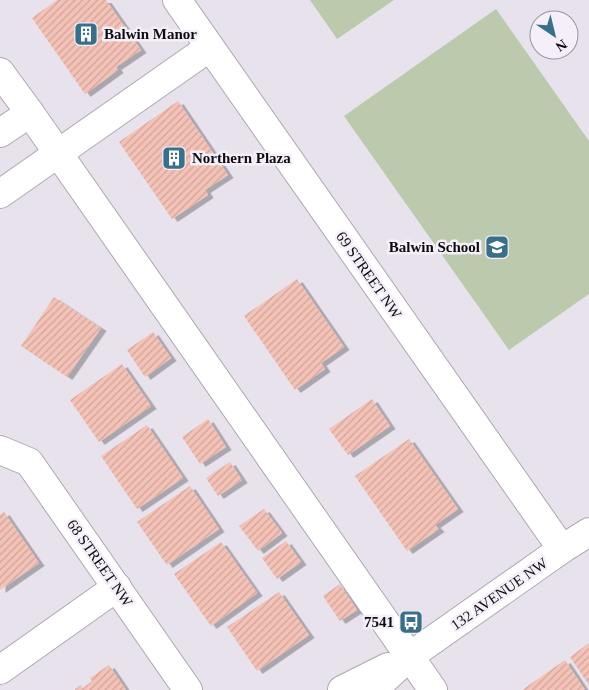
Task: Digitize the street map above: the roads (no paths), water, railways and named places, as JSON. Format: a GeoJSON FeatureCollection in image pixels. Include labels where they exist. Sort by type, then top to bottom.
{"type":"FeatureCollection","features":[{"type":"Feature","properties":{"kind":"street","name":"69 STREET NW"},"geometry":{"type":"LineString","coordinates":[[177,0],[562,550]]}},
{"type":"Feature","properties":{"kind":"street"},"geometry":{"type":"LineString","coordinates":[[0,194],[210,47]]}},
{"type":"Feature","properties":{"kind":"street"},"geometry":{"type":"LineString","coordinates":[[0,72],[434,690]]}},
{"type":"Feature","properties":{"kind":"street"},"geometry":{"type":"LineString","coordinates":[[0,133],[30,113]]}},
{"type":"Feature","properties":{"kind":"street","name":"68 STREET NW"},"geometry":{"type":"LineString","coordinates":[[0,450],[29,462],[188,690]]}},
{"type":"Feature","properties":{"kind":"street","name":"132 AVENUE NW"},"geometry":{"type":"LineString","coordinates":[[372,690],[410,656],[589,532]]}},
{"type":"Feature","properties":{"kind":"street"},"geometry":{"type":"LineString","coordinates":[[0,670],[117,587]]}},
{"type":"Feature","properties":{"kind":"street","name":"132 AVENUE NW"},"geometry":{"type":"LineString","coordinates":[[342,690],[410,656]]}},
{"type":"Feature","properties":{"kind":"place","name":"Balwin Manor"},"geometry":{"type":"Point","coordinates":[86,34]}},
{"type":"Feature","properties":{"kind":"place","name":"Northern Plaza"},"geometry":{"type":"Point","coordinates":[174,158]}},
{"type":"Feature","properties":{"kind":"place","name":"Balwin School"},"geometry":{"type":"Point","coordinates":[497,247]}},
{"type":"Feature","properties":{"kind":"place","name":"7541"},"geometry":{"type":"Point","coordinates":[411,622]}}]}
